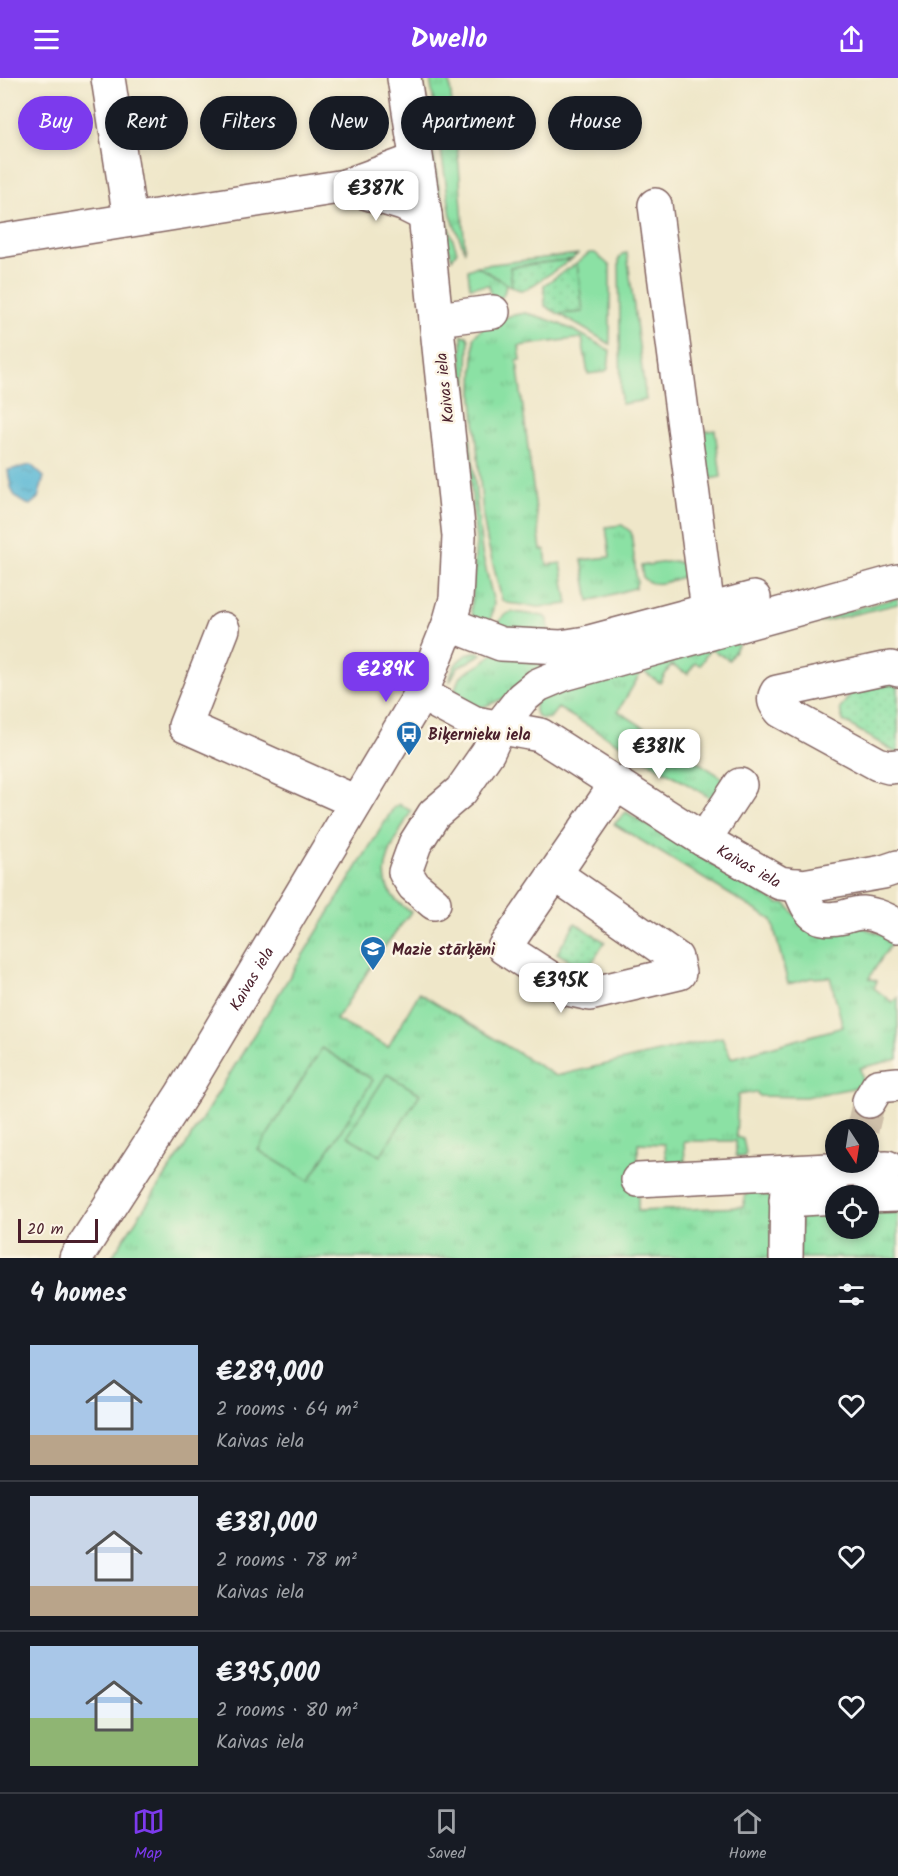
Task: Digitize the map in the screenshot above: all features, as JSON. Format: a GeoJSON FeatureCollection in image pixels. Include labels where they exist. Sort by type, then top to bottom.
{"type":"FeatureCollection","features":[{"type":"Feature","properties":{"kind":"street"},"geometry":{"type":"LineString","coordinates":[[108,78],[130,219]]}},
{"type":"Feature","properties":{"kind":"street","name":"Kaivas iela"},"geometry":{"type":"LineString","coordinates":[[76,1258],[182,1094],[421,694],[449,624],[456,598],[459,536],[425,215],[404,78]]}},
{"type":"Feature","properties":{"kind":"street"},"geometry":{"type":"LineString","coordinates":[[0,241],[345,186],[416,160]]}},
{"type":"Feature","properties":{"kind":"street"},"geometry":{"type":"LineString","coordinates":[[345,186],[404,204],[425,215]]}},
{"type":"Feature","properties":{"kind":"street"},"geometry":{"type":"LineString","coordinates":[[655,205],[708,610]]}},
{"type":"Feature","properties":{"kind":"street"},"geometry":{"type":"LineString","coordinates":[[436,319],[493,312]]}},
{"type":"Feature","properties":{"kind":"street"},"geometry":{"type":"LineString","coordinates":[[449,624],[501,644],[561,647],[586,643],[898,560]]}},
{"type":"Feature","properties":{"kind":"street"},"geometry":{"type":"LineString","coordinates":[[435,903],[414,886],[405,872],[415,844],[434,814],[461,791],[488,752],[500,726],[522,698],[538,686],[564,674],[898,581]]}},
{"type":"Feature","properties":{"kind":"street"},"geometry":{"type":"LineString","coordinates":[[223,629],[185,726],[357,802]]}},
{"type":"Feature","properties":{"kind":"street"},"geometry":{"type":"LineString","coordinates":[[898,670],[883,669],[777,692],[774,704],[781,711],[878,764],[898,766]]}},
{"type":"Feature","properties":{"kind":"street","name":"Kaivas iela"},"geometry":{"type":"LineString","coordinates":[[421,694],[475,723],[540,735],[704,840],[780,882],[798,885],[883,872],[898,867]]}},
{"type":"Feature","properties":{"kind":"street"},"geometry":{"type":"LineString","coordinates":[[555,874],[676,958],[679,973],[590,994],[567,989],[504,948],[617,783]]}},
{"type":"Feature","properties":{"kind":"street"},"geometry":{"type":"LineString","coordinates":[[704,840],[740,785]]}},
{"type":"Feature","properties":{"kind":"street"},"geometry":{"type":"LineString","coordinates":[[798,885],[807,905],[817,917],[828,920],[862,913],[877,915],[898,926]]}},
{"type":"Feature","properties":{"kind":"street"},"geometry":{"type":"LineString","coordinates":[[869,1101],[878,1086],[898,1084]]}},
{"type":"Feature","properties":{"kind":"street"},"geometry":{"type":"LineString","coordinates":[[638,1180],[787,1186],[875,1178]]}},
{"type":"Feature","properties":{"kind":"street"},"geometry":{"type":"LineString","coordinates":[[787,1186],[825,1196]]}},
{"type":"Feature","properties":{"kind":"street"},"geometry":{"type":"LineString","coordinates":[[786,1258],[787,1186]]}},
{"type":"Feature","properties":{"kind":"green space"},"geometry":{"type":"Polygon","coordinates":[[[417,78],[423,78],[425,96],[420,96],[417,78]]]}},
{"type":"Feature","properties":{"kind":"green space"},"geometry":{"type":"Polygon","coordinates":[[[430,78],[449,78],[451,96],[433,96],[430,78]]]}},
{"type":"Feature","properties":{"kind":"green space"},"geometry":{"type":"Polygon","coordinates":[[[429,150],[433,150],[444,209],[457,251],[452,259],[439,215],[429,150]]]}},
{"type":"Feature","properties":{"kind":"green space"},"geometry":{"type":"Polygon","coordinates":[[[441,150],[457,150],[465,252],[451,216],[441,150]]]}},
{"type":"Feature","properties":{"kind":"green space"},"geometry":{"type":"Polygon","coordinates":[[[589,253],[595,253],[610,266],[610,344],[559,314],[583,312],[577,263],[589,253]]]}},
{"type":"Feature","properties":{"kind":"green space"},"geometry":{"type":"Polygon","coordinates":[[[627,253],[646,400],[621,404],[619,259],[622,254],[627,253]]]}},
{"type":"Feature","properties":{"kind":"green space"},"geometry":{"type":"Polygon","coordinates":[[[578,254],[572,259],[510,267],[512,287],[477,266],[578,254]]]}},
{"type":"Feature","properties":{"kind":"green space"},"geometry":{"type":"Polygon","coordinates":[[[572,259],[527,289],[520,290],[512,287],[509,267],[572,259]]]}},
{"type":"Feature","properties":{"kind":"green space"},"geometry":{"type":"Polygon","coordinates":[[[577,263],[584,312],[559,314],[545,306],[544,285],[577,263]]]}},
{"type":"Feature","properties":{"kind":"green space"},"geometry":{"type":"Polygon","coordinates":[[[477,266],[506,283],[501,297],[492,301],[489,285],[470,287],[468,270],[477,266]]]}},
{"type":"Feature","properties":{"kind":"green space"},"geometry":{"type":"Polygon","coordinates":[[[525,313],[569,328],[610,351],[608,369],[604,372],[588,374],[582,338],[519,346],[521,360],[517,361],[541,550],[545,550],[547,565],[561,563],[568,604],[539,607],[507,603],[502,600],[483,516],[473,398],[474,337],[490,323],[525,313]]]}},
{"type":"Feature","properties":{"kind":"green space"},"geometry":{"type":"Polygon","coordinates":[[[462,335],[467,336],[469,340],[467,404],[482,553],[494,603],[489,628],[473,617],[471,611],[476,542],[462,392],[462,335]]]}},
{"type":"Feature","properties":{"kind":"green space"},"geometry":{"type":"Polygon","coordinates":[[[715,430],[721,477],[703,478],[700,432],[715,430]]]}},
{"type":"Feature","properties":{"kind":"green space"},"geometry":{"type":"Polygon","coordinates":[[[622,525],[631,532],[637,582],[635,588],[589,601],[582,560],[610,557],[606,527],[622,525]]]}},
{"type":"Feature","properties":{"kind":"green space"},"geometry":{"type":"Polygon","coordinates":[[[674,561],[683,564],[688,575],[659,583],[643,578],[641,566],[674,561]]]}},
{"type":"Feature","properties":{"kind":"green space"},"geometry":{"type":"Polygon","coordinates":[[[898,598],[898,604],[741,641],[729,660],[710,649],[700,665],[695,663],[688,674],[671,665],[660,683],[642,671],[618,711],[726,780],[714,800],[558,708],[550,718],[538,717],[535,712],[535,699],[585,679],[898,598]]]}},
{"type":"Feature","properties":{"kind":"green space"},"geometry":{"type":"Polygon","coordinates":[[[513,612],[543,616],[548,619],[549,635],[497,630],[502,618],[513,612]]]}},
{"type":"Feature","properties":{"kind":"green space"},"geometry":{"type":"Polygon","coordinates":[[[473,652],[482,654],[457,668],[450,682],[452,671],[457,663],[473,652]]]}},
{"type":"Feature","properties":{"kind":"green space"},"geometry":{"type":"Polygon","coordinates":[[[492,654],[566,658],[499,701],[477,708],[459,696],[455,690],[464,673],[481,664],[492,654]]]}},
{"type":"Feature","properties":{"kind":"green space"},"geometry":{"type":"Polygon","coordinates":[[[878,676],[898,687],[898,754],[843,721],[840,709],[861,678],[878,676]]]}},
{"type":"Feature","properties":{"kind":"green space"},"geometry":{"type":"Polygon","coordinates":[[[399,804],[411,811],[390,852],[385,877],[388,889],[397,901],[411,912],[377,957],[336,1020],[388,1047],[419,993],[556,1076],[722,1037],[731,1058],[843,1027],[830,977],[811,978],[788,984],[772,920],[614,824],[626,812],[779,904],[786,904],[803,924],[856,925],[894,939],[869,978],[877,981],[874,988],[892,1002],[898,997],[898,1059],[860,1068],[864,1086],[805,1097],[759,1096],[756,1092],[738,1095],[736,1137],[743,1139],[746,1153],[744,1157],[736,1156],[736,1141],[684,1141],[685,1164],[667,1163],[664,1144],[638,1143],[638,1211],[743,1207],[748,1184],[771,1189],[772,1258],[111,1258],[184,1148],[394,807],[399,804]]]}},
{"type":"Feature","properties":{"kind":"green space"},"geometry":{"type":"Polygon","coordinates":[[[575,923],[605,942],[587,971],[557,953],[575,923]]]}},
{"type":"Feature","properties":{"kind":"green space"},"geometry":{"type":"Polygon","coordinates":[[[322,1048],[373,1080],[309,1181],[258,1150],[322,1048]]]}},
{"type":"Feature","properties":{"kind":"green space"},"geometry":{"type":"Polygon","coordinates":[[[387,1074],[420,1094],[380,1156],[347,1136],[387,1074]]]}},
{"type":"Feature","properties":{"kind":"green space"},"geometry":{"type":"Polygon","coordinates":[[[879,1207],[898,1207],[898,1258],[799,1258],[801,1209],[825,1208],[825,1239],[879,1239],[879,1207]]]}},
{"type":"Feature","properties":{"kind":"water"},"geometry":{"type":"Polygon","coordinates":[[[31,465],[44,477],[38,498],[30,505],[15,496],[8,470],[31,465]]]}},
{"type":"Feature","properties":{"kind":"tunnel"},"geometry":{"type":"LineString","coordinates":[[865,1119],[869,1101]]}},
{"type":"Feature","properties":{"kind":"place","name":"Biķernieku iela"},"geometry":{"type":"Point","coordinates":[409,757]}},
{"type":"Feature","properties":{"kind":"place","name":"Mazie stārķēni"},"geometry":{"type":"Point","coordinates":[373,972]}}]}
